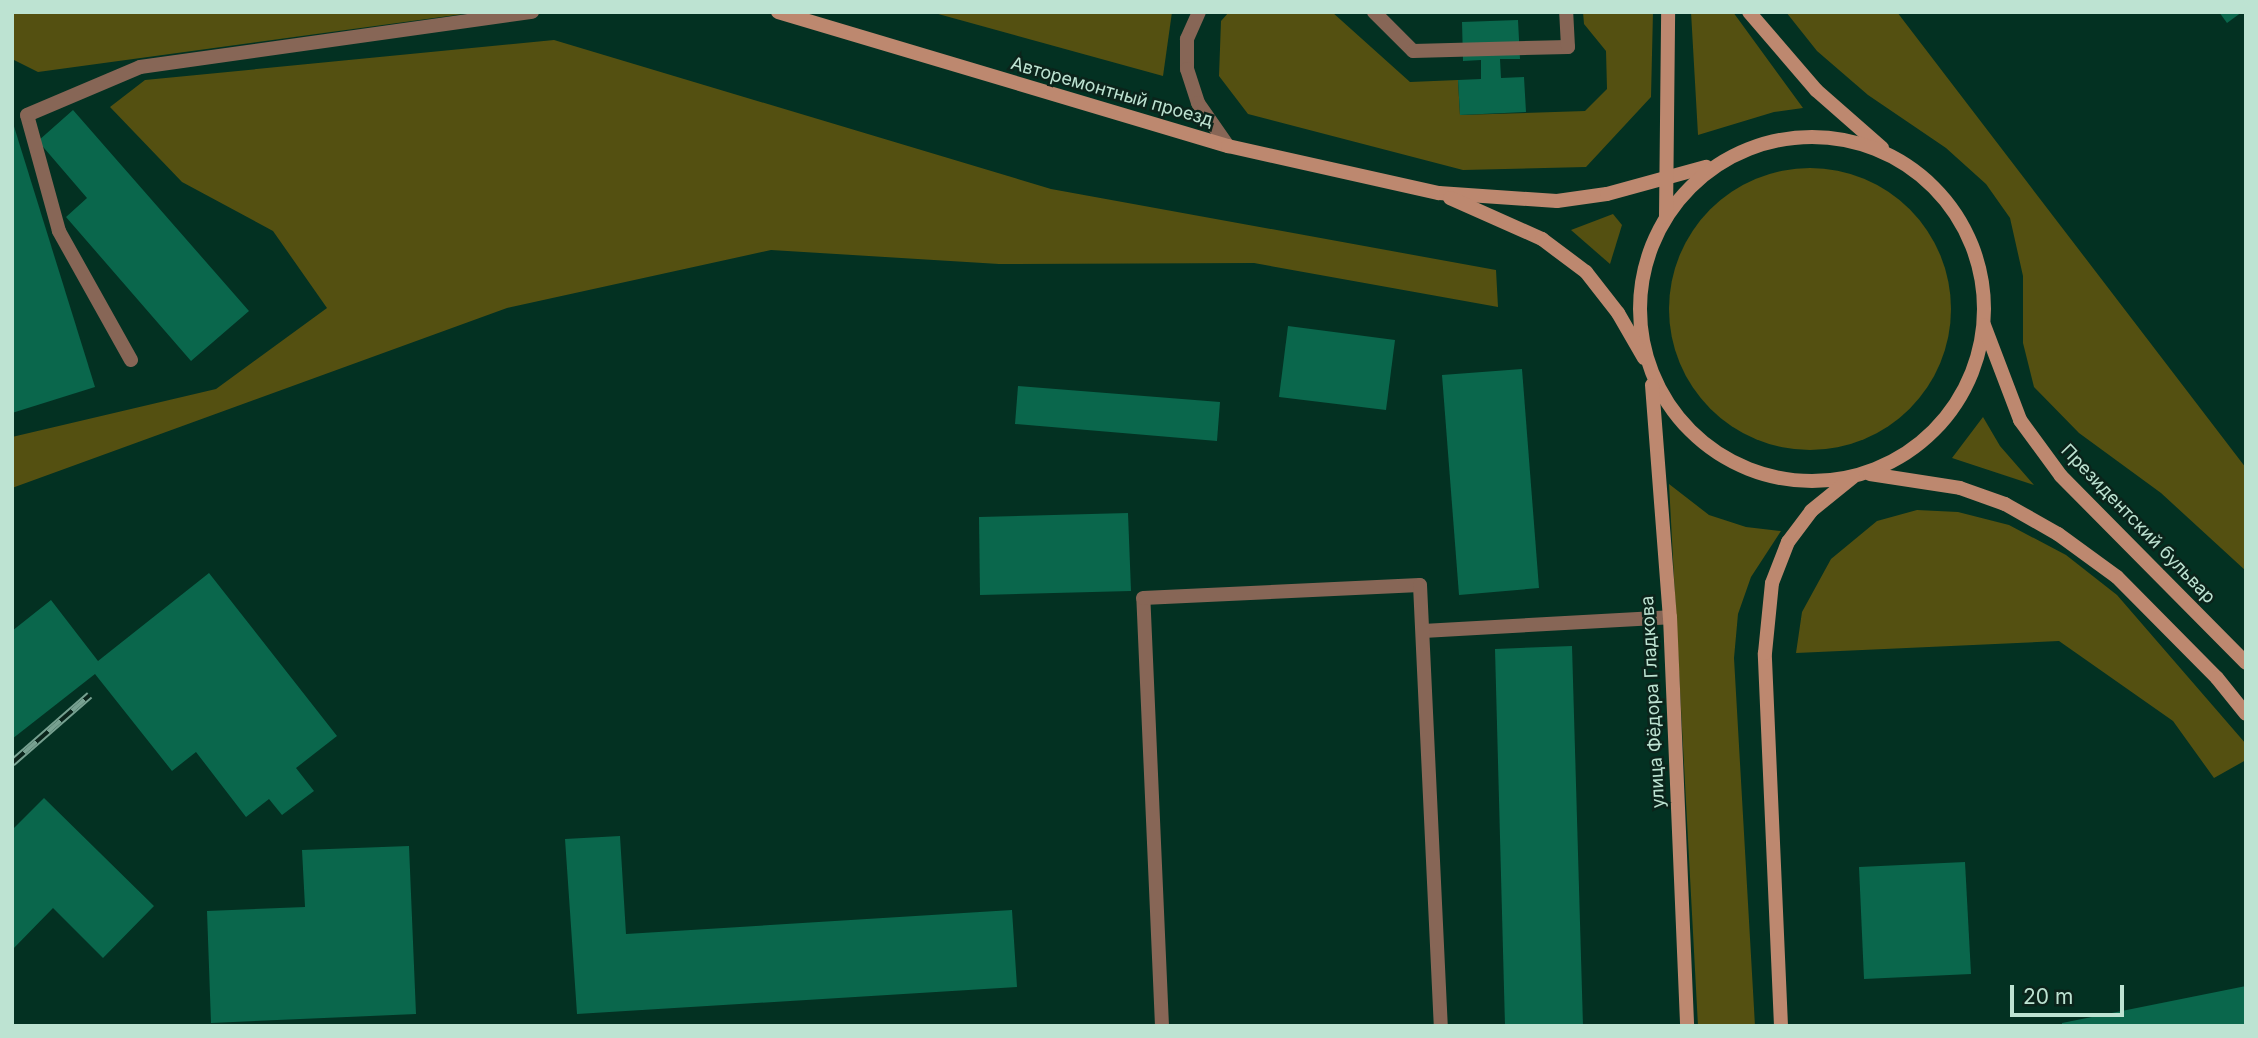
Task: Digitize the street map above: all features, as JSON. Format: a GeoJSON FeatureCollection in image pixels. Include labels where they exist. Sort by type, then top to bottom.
{"type":"FeatureCollection","features":[{"type":"Feature","properties":{"kind":"main road","name":"Авторемонтный проезд"},"geometry":{"type":"LineString","coordinates":[[778,12],[1228,146],[1439,193],[1557,201],[1607,194],[1710,166]]}},
{"type":"Feature","properties":{"kind":"main road"},"geometry":{"type":"LineString","coordinates":[[1666,221],[1668,12]]}},
{"type":"Feature","properties":{"kind":"main road"},"geometry":{"type":"LineString","coordinates":[[1749,12],[1816,90],[1888,153],[1941,192],[1960,219],[1974,251],[1983,324],[1974,368],[1940,425],[1902,458],[1859,475],[1811,511],[1788,542],[1772,583],[1765,653],[1781,1026]]}},
{"type":"Feature","properties":{"kind":"main road"},"geometry":{"type":"LineString","coordinates":[[1666,221],[1686,189],[1710,166],[1738,150],[1816,136],[1888,153]]}},
{"type":"Feature","properties":{"kind":"main road","name":"Авторемонтный проезд"},"geometry":{"type":"LineString","coordinates":[[1439,193],[1542,239],[1586,272],[1618,313],[1668,408],[1689,433],[1742,469],[1809,482],[1859,475]]}},
{"type":"Feature","properties":{"kind":"main road","name":"улица Фёдора Гладкова"},"geometry":{"type":"LineString","coordinates":[[1666,221],[1645,291],[1670,617],[1688,1026]]}},
{"type":"Feature","properties":{"kind":"main road","name":"Президентский бульвар"},"geometry":{"type":"LineString","coordinates":[[1983,324],[2020,420],[2061,476],[2246,663]]}},
{"type":"Feature","properties":{"kind":"main road"},"geometry":{"type":"LineString","coordinates":[[1859,475],[1960,488],[2005,504],[2058,534],[2117,578],[2217,678],[2246,713]]}},
{"type":"Feature","properties":{"kind":"lane"},"geometry":{"type":"LineString","coordinates":[[131,360],[59,231],[26,115],[140,67],[532,12]]}},
{"type":"Feature","properties":{"kind":"lane"},"geometry":{"type":"LineString","coordinates":[[1199,12],[1187,39],[1187,69],[1198,103],[1228,146]]}},
{"type":"Feature","properties":{"kind":"lane"},"geometry":{"type":"LineString","coordinates":[[1374,12],[1413,51],[1568,47],[1566,12]]}},
{"type":"Feature","properties":{"kind":"lane"},"geometry":{"type":"LineString","coordinates":[[1163,1026],[1143,598],[1420,585],[1441,1026]]}},
{"type":"Feature","properties":{"kind":"lane"},"geometry":{"type":"LineString","coordinates":[[1423,631],[1670,617]]}},
{"type":"Feature","properties":{"kind":"shaded area"},"geometry":{"type":"Polygon","coordinates":[[[12,12],[478,12],[38,72],[12,59],[12,12]]]}},
{"type":"Feature","properties":{"kind":"shaded area"},"geometry":{"type":"Polygon","coordinates":[[[931,12],[1172,12],[1163,76],[931,12]]]}},
{"type":"Feature","properties":{"kind":"shaded area"},"geometry":{"type":"Polygon","coordinates":[[[1229,12],[1332,12],[1410,82],[1458,80],[1460,115],[1585,111],[1607,89],[1606,51],[1584,24],[1583,12],[1653,12],[1651,97],[1586,167],[1463,170],[1248,114],[1219,76],[1221,21],[1229,12]]]}},
{"type":"Feature","properties":{"kind":"shaded area"},"geometry":{"type":"Polygon","coordinates":[[[1691,12],[1733,12],[1803,108],[1774,112],[1698,135],[1691,12]]]}},
{"type":"Feature","properties":{"kind":"shaded area"},"geometry":{"type":"Polygon","coordinates":[[[1786,12],[1897,12],[2246,468],[2246,571],[2161,493],[2079,433],[2034,387],[2023,343],[2023,276],[2010,218],[1986,184],[1946,148],[1868,95],[1817,51],[1786,12]]]}},
{"type":"Feature","properties":{"kind":"shaded area"},"geometry":{"type":"Polygon","coordinates":[[[554,40],[1051,189],[1496,270],[1498,307],[1254,263],[999,264],[771,250],[507,308],[12,488],[12,437],[216,389],[327,308],[273,231],[182,182],[110,107],[145,80],[554,40]]]}},
{"type":"Feature","properties":{"kind":"shaded area"},"geometry":{"type":"Polygon","coordinates":[[[1810,168],[1837,171],[1864,179],[1899,200],[1919,220],[1934,243],[1945,268],[1951,309],[1948,336],[1940,363],[1919,398],[1899,418],[1876,433],[1851,444],[1810,450],[1783,447],[1756,439],[1721,418],[1701,398],[1686,375],[1675,350],[1669,309],[1672,282],[1680,255],[1701,220],[1721,200],[1744,185],[1769,174],[1810,168]]]}},
{"type":"Feature","properties":{"kind":"shaded area"},"geometry":{"type":"Polygon","coordinates":[[[1613,214],[1622,225],[1610,264],[1571,230],[1613,214]]]}},
{"type":"Feature","properties":{"kind":"shaded area"},"geometry":{"type":"Polygon","coordinates":[[[1983,417],[2000,446],[2034,485],[1952,458],[1983,417]]]}},
{"type":"Feature","properties":{"kind":"shaded area"},"geometry":{"type":"Polygon","coordinates":[[[1669,484],[1709,515],[1746,527],[1781,531],[1751,577],[1738,614],[1734,658],[1755,1026],[1698,1026],[1669,484]]]}},
{"type":"Feature","properties":{"kind":"shaded area"},"geometry":{"type":"Polygon","coordinates":[[[1917,510],[1958,512],[2009,525],[2066,555],[2117,595],[2246,744],[2246,760],[2214,778],[2173,721],[2059,641],[1796,653],[1802,612],[1831,559],[1877,521],[1917,510]]]}},
{"type":"Feature","properties":{"kind":"building"},"geometry":{"type":"Polygon","coordinates":[[[2219,12],[2242,12],[2227,23],[2219,12]]]}},
{"type":"Feature","properties":{"kind":"building"},"geometry":{"type":"Polygon","coordinates":[[[1518,20],[1520,59],[1500,59],[1501,78],[1524,77],[1526,112],[1460,115],[1458,80],[1481,79],[1481,60],[1463,61],[1462,22],[1518,20]]]}},
{"type":"Feature","properties":{"kind":"building"},"geometry":{"type":"Polygon","coordinates":[[[73,110],[249,311],[191,361],[66,217],[87,198],[38,141],[73,110]]]}},
{"type":"Feature","properties":{"kind":"building"},"geometry":{"type":"Polygon","coordinates":[[[12,120],[95,387],[12,413],[12,120]]]}},
{"type":"Feature","properties":{"kind":"building"},"geometry":{"type":"Polygon","coordinates":[[[1288,326],[1395,340],[1386,410],[1279,397],[1288,326]]]}},
{"type":"Feature","properties":{"kind":"building"},"geometry":{"type":"Polygon","coordinates":[[[1522,369],[1539,588],[1459,595],[1442,375],[1522,369]]]}},
{"type":"Feature","properties":{"kind":"building"},"geometry":{"type":"Polygon","coordinates":[[[1018,386],[1220,402],[1217,441],[1015,424],[1018,386]]]}},
{"type":"Feature","properties":{"kind":"building"},"geometry":{"type":"Polygon","coordinates":[[[1128,513],[1131,591],[980,595],[979,517],[1128,513]]]}},
{"type":"Feature","properties":{"kind":"building"},"geometry":{"type":"Polygon","coordinates":[[[209,573],[337,736],[296,768],[314,791],[282,815],[269,799],[246,817],[196,752],[172,771],[95,674],[12,739],[12,631],[51,600],[98,661],[209,573]]]}},
{"type":"Feature","properties":{"kind":"building"},"geometry":{"type":"Polygon","coordinates":[[[1572,646],[1583,1026],[1505,1026],[1495,649],[1572,646]]]}},
{"type":"Feature","properties":{"kind":"building"},"geometry":{"type":"Polygon","coordinates":[[[44,798],[154,906],[103,958],[53,908],[12,950],[12,830],[44,798]]]}},
{"type":"Feature","properties":{"kind":"building"},"geometry":{"type":"Polygon","coordinates":[[[620,836],[626,934],[1012,910],[1017,987],[577,1014],[565,839],[620,836]]]}},
{"type":"Feature","properties":{"kind":"building"},"geometry":{"type":"Polygon","coordinates":[[[409,846],[416,1014],[211,1023],[207,911],[305,907],[302,850],[409,846]]]}},
{"type":"Feature","properties":{"kind":"building"},"geometry":{"type":"Polygon","coordinates":[[[1965,862],[1971,974],[1864,979],[1859,867],[1965,862]]]}},
{"type":"Feature","properties":{"kind":"building"},"geometry":{"type":"Polygon","coordinates":[[[2246,986],[2246,1026],[2062,1026],[2062,1023],[2246,986]]]}},
{"type":"Feature","properties":{"kind":"railway"},"geometry":{"type":"LineString","coordinates":[[12,763],[90,695]]}}]}
